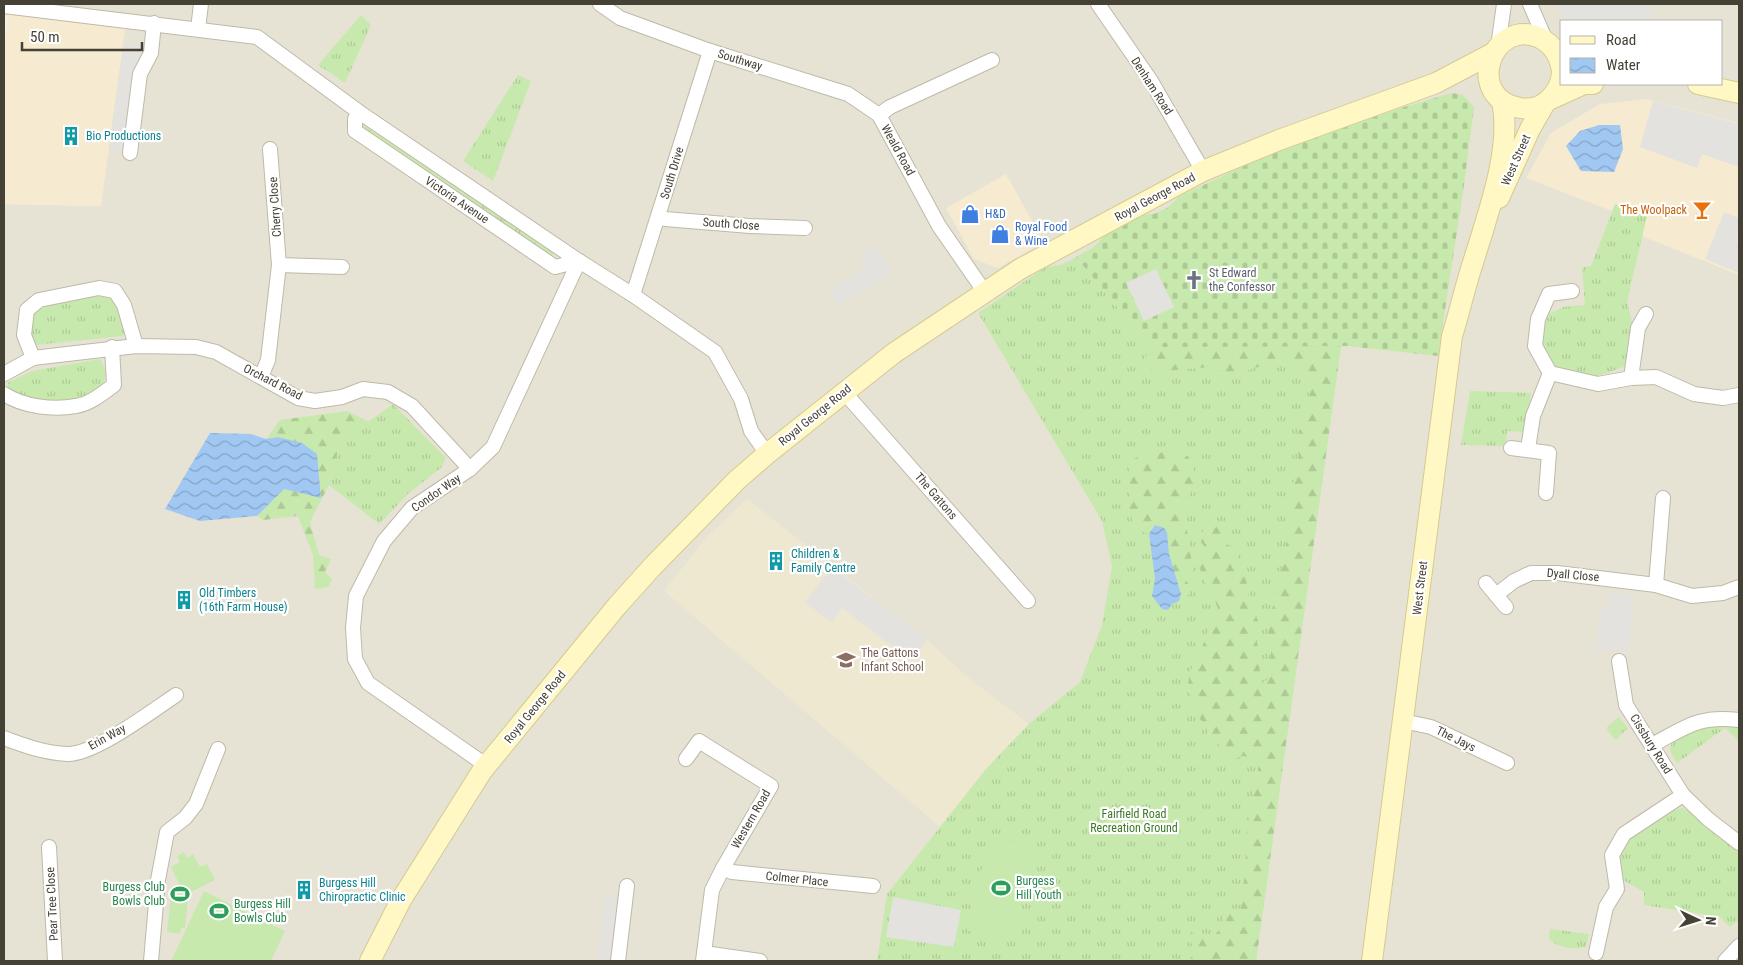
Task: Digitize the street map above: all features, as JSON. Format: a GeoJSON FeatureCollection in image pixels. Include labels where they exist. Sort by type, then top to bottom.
{"type":"FeatureCollection","features":[{"type":"Feature","properties":{"kind":"street"},"geometry":{"type":"LineString","coordinates":[[4,6],[198,29],[201,4]]}},
{"type":"Feature","properties":{"kind":"street","name":"Southway"},"geometry":{"type":"LineString","coordinates":[[600,4],[620,18],[710,51],[848,94],[879,115]]}},
{"type":"Feature","properties":{"kind":"street","name":"Denham Road"},"geometry":{"type":"LineString","coordinates":[[1098,4],[1151,81],[1203,171]]}},
{"type":"Feature","properties":{"kind":"street"},"geometry":{"type":"LineString","coordinates":[[1504,4],[1495,50],[1488,69],[1497,94],[1523,109],[1534,108],[1582,85]]}},
{"type":"Feature","properties":{"kind":"street"},"geometry":{"type":"LineString","coordinates":[[1530,4],[1560,60]]}},
{"type":"Feature","properties":{"kind":"street"},"geometry":{"type":"LineString","coordinates":[[130,153],[140,74],[151,53],[154,24]]}},
{"type":"Feature","properties":{"kind":"street","name":"Victoria Avenue"},"geometry":{"type":"LineString","coordinates":[[198,29],[257,37],[360,112],[579,261],[634,295],[714,352],[741,399],[751,430],[767,454]]}},
{"type":"Feature","properties":{"kind":"street"},"geometry":{"type":"LineString","coordinates":[[1495,50],[1505,41],[1522,35],[1537,37],[1554,46]]}},
{"type":"Feature","properties":{"kind":"street","name":"Royal George Road"},"geometry":{"type":"LineString","coordinates":[[370,961],[406,891],[487,766],[641,579],[737,480],[767,454],[894,352],[1020,268],[1203,171],[1280,140],[1436,83],[1495,50]]}},
{"type":"Feature","properties":{"kind":"street","name":"South Drive"},"geometry":{"type":"LineString","coordinates":[[634,295],[710,51]]}},
{"type":"Feature","properties":{"kind":"street","name":"Weald Road"},"geometry":{"type":"LineString","coordinates":[[984,291],[939,226],[879,115],[890,107],[992,60]]}},
{"type":"Feature","properties":{"kind":"street","name":"Royal George Road"},"geometry":{"type":"LineString","coordinates":[[1436,83],[1478,80],[1497,94]]}},
{"type":"Feature","properties":{"kind":"street"},"geometry":{"type":"LineString","coordinates":[[1548,101],[1558,88],[1560,80]]}},
{"type":"Feature","properties":{"kind":"street"},"geometry":{"type":"LineString","coordinates":[[1703,85],[1739,93]]}},
{"type":"Feature","properties":{"kind":"street","name":"West Street"},"geometry":{"type":"LineString","coordinates":[[1372,961],[1452,336],[1471,268],[1488,218],[1504,140],[1505,114],[1497,94]]}},
{"type":"Feature","properties":{"kind":"street","name":"West Street"},"geometry":{"type":"LineString","coordinates":[[1488,218],[1512,174],[1530,129],[1548,101]]}},
{"type":"Feature","properties":{"kind":"street","name":"Cherry Close"},"geometry":{"type":"LineString","coordinates":[[261,377],[268,360],[279,265],[270,149]]}},
{"type":"Feature","properties":{"kind":"street","name":"South Close"},"geometry":{"type":"LineString","coordinates":[[659,217],[750,226],[805,228]]}},
{"type":"Feature","properties":{"kind":"street","name":"Condor Way"},"geometry":{"type":"LineString","coordinates":[[487,766],[368,683],[355,659],[353,628],[356,596],[384,541],[412,508],[470,469],[493,447],[579,261]]}},
{"type":"Feature","properties":{"kind":"street"},"geometry":{"type":"LineString","coordinates":[[279,265],[342,267]]}},
{"type":"Feature","properties":{"kind":"street"},"geometry":{"type":"LineString","coordinates":[[33,358],[24,335],[27,310],[40,300],[99,288],[115,291],[124,305],[136,346]]}},
{"type":"Feature","properties":{"kind":"street"},"geometry":{"type":"LineString","coordinates":[[1572,291],[1549,294],[1538,319],[1535,346],[1550,373],[1598,384],[1632,378],[1656,377],[1694,394],[1723,398],[1739,395]]}},
{"type":"Feature","properties":{"kind":"street"},"geometry":{"type":"LineString","coordinates":[[1632,378],[1638,328],[1646,314]]}},
{"type":"Feature","properties":{"kind":"street"},"geometry":{"type":"LineString","coordinates":[[4,394],[14,401],[40,407],[77,406],[84,403],[99,396],[114,385],[112,347]]}},
{"type":"Feature","properties":{"kind":"street","name":"Orchard Road"},"geometry":{"type":"LineString","coordinates":[[4,374],[33,358],[112,347],[203,348],[216,352],[298,398],[315,401],[342,397],[363,389],[388,392],[412,406],[470,469]]}},
{"type":"Feature","properties":{"kind":"street"},"geometry":{"type":"LineString","coordinates":[[1528,449],[1533,416],[1550,373]]}},
{"type":"Feature","properties":{"kind":"street","name":"The Gattons"},"geometry":{"type":"LineString","coordinates":[[844,392],[1028,601]]}},
{"type":"Feature","properties":{"kind":"street"},"geometry":{"type":"LineString","coordinates":[[1511,448],[1549,453],[1546,492]]}},
{"type":"Feature","properties":{"kind":"street"},"geometry":{"type":"LineString","coordinates":[[1656,585],[1663,498]]}},
{"type":"Feature","properties":{"kind":"street","name":"Dyall Close"},"geometry":{"type":"LineString","coordinates":[[1496,595],[1514,581],[1531,573],[1557,573],[1656,585],[1692,596],[1723,593],[1739,587]]}},
{"type":"Feature","properties":{"kind":"street"},"geometry":{"type":"LineString","coordinates":[[1486,583],[1506,607]]}},
{"type":"Feature","properties":{"kind":"street","name":"Cissbury Road"},"geometry":{"type":"LineString","coordinates":[[1619,661],[1626,706],[1683,795],[1708,819],[1739,843]]}},
{"type":"Feature","properties":{"kind":"street","name":"Erin Way"},"geometry":{"type":"LineString","coordinates":[[4,738],[35,750],[69,754],[94,747],[176,696]]}},
{"type":"Feature","properties":{"kind":"street"},"geometry":{"type":"LineString","coordinates":[[1652,745],[1697,721],[1719,717],[1739,720]]}},
{"type":"Feature","properties":{"kind":"street","name":"The Jays"},"geometry":{"type":"LineString","coordinates":[[1403,721],[1431,727],[1507,763]]}},
{"type":"Feature","properties":{"kind":"street","name":"Western Road"},"geometry":{"type":"LineString","coordinates":[[686,759],[699,741],[771,786],[712,890],[704,957],[760,961]]}},
{"type":"Feature","properties":{"kind":"street"},"geometry":{"type":"LineString","coordinates":[[151,961],[158,880],[166,832],[185,818],[196,804],[218,749]]}},
{"type":"Feature","properties":{"kind":"street"},"geometry":{"type":"LineString","coordinates":[[1596,953],[1606,907],[1617,889],[1612,856],[1624,834],[1683,795]]}},
{"type":"Feature","properties":{"kind":"street","name":"Pear Tree Close"},"geometry":{"type":"LineString","coordinates":[[49,847],[55,961]]}},
{"type":"Feature","properties":{"kind":"street","name":"Colmer Place"},"geometry":{"type":"LineString","coordinates":[[723,868],[732,872],[873,886]]}},
{"type":"Feature","properties":{"kind":"street"},"geometry":{"type":"LineString","coordinates":[[618,961],[627,886]]}},
{"type":"Feature","properties":{"kind":"street"},"geometry":{"type":"LineString","coordinates":[[1725,961],[1738,946]]}},
{"type":"Feature","properties":{"kind":"shaded area"},"geometry":{"type":"Polygon","coordinates":[[[4,4],[127,15],[101,206],[4,204],[4,46],[8,17],[4,16],[4,4]]]}},
{"type":"Feature","properties":{"kind":"shaded area"},"geometry":{"type":"Polygon","coordinates":[[[19,4],[1739,4],[1739,961],[4,961],[4,204],[101,206],[19,4]]]}},
{"type":"Feature","properties":{"kind":"shaded area"},"geometry":{"type":"Polygon","coordinates":[[[1556,4],[1655,4],[1652,20],[1566,20],[1556,4]]]}},
{"type":"Feature","properties":{"kind":"shaded area"},"geometry":{"type":"Polygon","coordinates":[[[123,45],[144,45],[130,153],[109,150],[123,45]]]}},
{"type":"Feature","properties":{"kind":"shaded area"},"geometry":{"type":"Polygon","coordinates":[[[1646,99],[1739,123],[1739,275],[1642,236],[1647,216],[1615,204],[1612,211],[1526,178],[1551,133],[1600,104],[1646,99]]]}},
{"type":"Feature","properties":{"kind":"shaded area"},"geometry":{"type":"Polygon","coordinates":[[[1653,101],[1739,124],[1739,167],[1702,154],[1697,168],[1640,147],[1653,101]]]}},
{"type":"Feature","properties":{"kind":"shaded area"},"geometry":{"type":"Polygon","coordinates":[[[1006,174],[1044,242],[998,268],[974,259],[946,208],[1006,174]]]}},
{"type":"Feature","properties":{"kind":"shaded area"},"geometry":{"type":"Polygon","coordinates":[[[1724,212],[1739,218],[1737,243],[1739,244],[1739,273],[1705,259],[1724,212]]]}},
{"type":"Feature","properties":{"kind":"shaded area"},"geometry":{"type":"Polygon","coordinates":[[[876,245],[892,272],[838,305],[829,290],[867,267],[860,255],[876,245]]]}},
{"type":"Feature","properties":{"kind":"shaded area"},"geometry":{"type":"Polygon","coordinates":[[[1156,269],[1174,307],[1144,321],[1126,283],[1156,269]]]}},
{"type":"Feature","properties":{"kind":"shaded area","name":"The Gattons Infant School"},"geometry":{"type":"Polygon","coordinates":[[[747,499],[927,640],[971,680],[1029,724],[986,769],[940,827],[664,591],[706,538],[747,499]]]}},
{"type":"Feature","properties":{"kind":"shaded area"},"geometry":{"type":"Polygon","coordinates":[[[834,569],[927,640],[912,661],[842,608],[832,622],[805,603],[823,578],[834,569]]]}},
{"type":"Feature","properties":{"kind":"shaded area"},"geometry":{"type":"Polygon","coordinates":[[[1609,593],[1634,596],[1628,652],[1596,649],[1601,610],[1607,610],[1609,593]]]}},
{"type":"Feature","properties":{"kind":"shaded area"},"geometry":{"type":"Polygon","coordinates":[[[606,895],[626,898],[618,961],[597,961],[606,895]]]}},
{"type":"Feature","properties":{"kind":"shaded area"},"geometry":{"type":"Polygon","coordinates":[[[893,897],[961,910],[954,947],[886,937],[893,897]]]}},
{"type":"Feature","properties":{"kind":"green space"},"geometry":{"type":"Polygon","coordinates":[[[361,15],[371,25],[345,83],[318,65],[361,15]]]}},
{"type":"Feature","properties":{"kind":"green space"},"geometry":{"type":"Polygon","coordinates":[[[518,75],[531,81],[493,181],[463,161],[518,75]]]}},
{"type":"Feature","properties":{"kind":"green space"},"geometry":{"type":"Polygon","coordinates":[[[1452,93],[1463,95],[1474,107],[1438,356],[1347,346],[1150,347],[1076,257],[1094,247],[1107,233],[1136,215],[1154,214],[1167,208],[1180,196],[1272,153],[1394,110],[1452,93]]]}},
{"type":"Feature","properties":{"kind":"green space"},"geometry":{"type":"Polygon","coordinates":[[[364,125],[554,252],[552,256],[362,128],[364,125]]]}},
{"type":"Feature","properties":{"kind":"green space"},"geometry":{"type":"Polygon","coordinates":[[[1615,204],[1647,216],[1627,302],[1633,325],[1626,366],[1598,376],[1556,368],[1544,348],[1543,342],[1544,329],[1549,314],[1563,307],[1585,305],[1582,267],[1591,266],[1615,204]]]}},
{"type":"Feature","properties":{"kind":"green space","name":"Fairfield Road Recreation Ground"},"geometry":{"type":"Polygon","coordinates":[[[1076,257],[1150,347],[1341,346],[1256,961],[877,961],[887,894],[986,769],[1029,724],[1080,682],[1102,625],[1112,566],[1102,521],[978,313],[1046,267],[1061,265],[1076,257]]]}},
{"type":"Feature","properties":{"kind":"green space"},"geometry":{"type":"Polygon","coordinates":[[[101,296],[110,297],[118,306],[124,321],[123,336],[35,345],[30,330],[32,319],[38,311],[61,302],[101,296]]]}},
{"type":"Feature","properties":{"kind":"green space"},"geometry":{"type":"Polygon","coordinates":[[[1341,346],[1256,961],[1189,961],[1196,950],[1189,940],[1191,932],[1213,936],[1224,926],[1223,912],[1240,913],[1245,871],[1247,828],[1260,759],[1243,756],[1233,759],[1208,734],[1205,724],[1196,715],[1188,685],[1190,671],[1198,657],[1218,608],[1200,569],[1200,553],[1204,546],[1199,539],[1207,524],[1213,521],[1222,531],[1226,544],[1235,548],[1245,573],[1249,597],[1258,621],[1257,641],[1261,684],[1267,680],[1273,640],[1267,636],[1270,626],[1268,616],[1276,601],[1290,523],[1290,512],[1285,506],[1292,497],[1292,483],[1297,479],[1300,429],[1309,404],[1311,378],[1298,362],[1258,367],[1231,376],[1210,367],[1152,372],[1145,358],[1150,347],[1341,346]]]}},
{"type":"Feature","properties":{"kind":"green space"},"geometry":{"type":"Polygon","coordinates":[[[100,359],[105,376],[99,388],[85,397],[66,401],[46,402],[27,399],[13,392],[7,383],[32,371],[100,359]]]}},
{"type":"Feature","properties":{"kind":"green space"},"geometry":{"type":"Polygon","coordinates":[[[1470,391],[1531,393],[1524,432],[1507,431],[1506,446],[1461,445],[1470,391]]]}},
{"type":"Feature","properties":{"kind":"green space"},"geometry":{"type":"Polygon","coordinates":[[[393,404],[446,458],[441,468],[409,493],[379,524],[329,485],[340,442],[393,404]]]}},
{"type":"Feature","properties":{"kind":"green space"},"geometry":{"type":"Polygon","coordinates":[[[347,411],[369,422],[340,442],[329,485],[310,522],[319,555],[331,559],[325,572],[332,579],[329,587],[315,589],[313,555],[298,516],[263,520],[257,516],[284,488],[321,498],[317,454],[278,437],[266,439],[280,420],[347,411]]]}},
{"type":"Feature","properties":{"kind":"green space"},"geometry":{"type":"Polygon","coordinates":[[[1165,452],[1188,456],[1195,477],[1190,495],[1180,507],[1185,516],[1193,571],[1184,578],[1191,587],[1190,594],[1185,596],[1181,594],[1172,565],[1164,528],[1151,529],[1149,534],[1141,531],[1132,521],[1130,514],[1130,461],[1141,455],[1165,452]]]}},
{"type":"Feature","properties":{"kind":"green space"},"geometry":{"type":"Polygon","coordinates":[[[1619,717],[1628,728],[1616,740],[1607,730],[1607,727],[1619,717]]]}},
{"type":"Feature","properties":{"kind":"green space"},"geometry":{"type":"Polygon","coordinates":[[[1725,724],[1739,725],[1739,741],[1725,728],[1677,763],[1670,751],[1672,741],[1692,729],[1725,724]]]}},
{"type":"Feature","properties":{"kind":"green space"},"geometry":{"type":"Polygon","coordinates":[[[1682,808],[1692,812],[1739,853],[1739,920],[1730,927],[1720,917],[1644,905],[1644,892],[1623,880],[1619,860],[1621,853],[1631,838],[1648,824],[1682,808]]]}},
{"type":"Feature","properties":{"kind":"green space","name":"Burgess Hill Youth"},"geometry":{"type":"Polygon","coordinates":[[[988,837],[1033,846],[1014,940],[969,931],[988,837]]]}},
{"type":"Feature","properties":{"kind":"green space","name":"Burgess Club Bowls Club"},"geometry":{"type":"Polygon","coordinates":[[[184,852],[187,858],[193,854],[200,867],[207,864],[215,880],[187,894],[185,928],[181,928],[180,934],[167,932],[171,893],[181,887],[171,867],[180,862],[177,856],[184,852]]]}},
{"type":"Feature","properties":{"kind":"green space","name":"Burgess Hill Bowls Club"},"geometry":{"type":"Polygon","coordinates":[[[204,891],[285,931],[271,961],[171,961],[204,891]]]}},
{"type":"Feature","properties":{"kind":"green space"},"geometry":{"type":"Polygon","coordinates":[[[1550,929],[1589,934],[1586,947],[1571,948],[1556,944],[1549,938],[1550,929]]]}},
{"type":"Feature","properties":{"kind":"water"},"geometry":{"type":"Polygon","coordinates":[[[1599,125],[1620,125],[1623,149],[1614,172],[1581,171],[1566,146],[1580,131],[1599,125]]]}},
{"type":"Feature","properties":{"kind":"water"},"geometry":{"type":"Polygon","coordinates":[[[210,433],[251,434],[266,439],[278,437],[302,443],[317,454],[321,498],[284,489],[257,516],[200,521],[165,509],[210,433]]]}},
{"type":"Feature","properties":{"kind":"water"},"geometry":{"type":"Polygon","coordinates":[[[1155,525],[1164,528],[1167,532],[1169,554],[1181,594],[1179,601],[1172,604],[1168,610],[1162,609],[1152,596],[1155,578],[1149,534],[1155,525]]]}},
{"type":"Feature","properties":{"kind":"place","name":"Bio Productions"},"geometry":{"type":"Point","coordinates":[71,136]}},
{"type":"Feature","properties":{"kind":"place","name":"The Woolpack"},"geometry":{"type":"Point","coordinates":[1702,210]}},
{"type":"Feature","properties":{"kind":"place","name":"H&D"},"geometry":{"type":"Point","coordinates":[970,214]}},
{"type":"Feature","properties":{"kind":"place","name":"Royal Food & Wine"},"geometry":{"type":"Point","coordinates":[1000,234]}},
{"type":"Feature","properties":{"kind":"place","name":"St Edward the Confessor"},"geometry":{"type":"Point","coordinates":[1194,280]}},
{"type":"Feature","properties":{"kind":"place","name":"Children & Family Centre"},"geometry":{"type":"Point","coordinates":[776,561]}},
{"type":"Feature","properties":{"kind":"place","name":"Old Timbers (16th Farm House)"},"geometry":{"type":"Point","coordinates":[184,600]}},
{"type":"Feature","properties":{"kind":"place","name":"The Gattons Infant School"},"geometry":{"type":"Point","coordinates":[846,660]}},
{"type":"Feature","properties":{"kind":"place","name":"Burgess Hill Youth"},"geometry":{"type":"Point","coordinates":[1001,888]}},
{"type":"Feature","properties":{"kind":"place","name":"Burgess Hill Chiropractic Clinic"},"geometry":{"type":"Point","coordinates":[304,890]}},
{"type":"Feature","properties":{"kind":"place","name":"Burgess Club Bowls Club"},"geometry":{"type":"Point","coordinates":[180,894]}},
{"type":"Feature","properties":{"kind":"place","name":"Burgess Hill Bowls Club"},"geometry":{"type":"Point","coordinates":[219,911]}}]}
